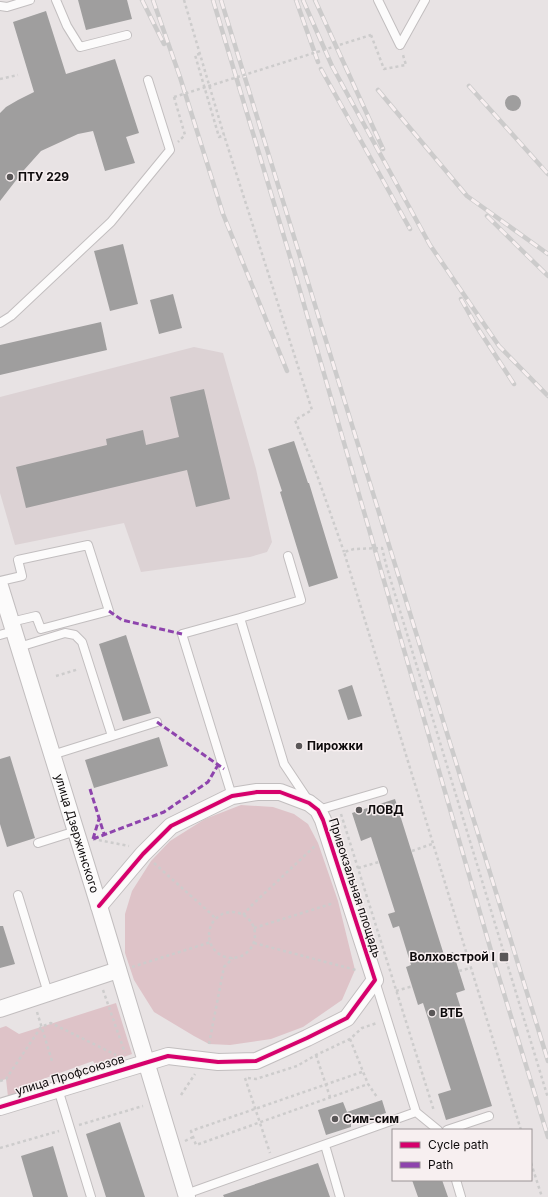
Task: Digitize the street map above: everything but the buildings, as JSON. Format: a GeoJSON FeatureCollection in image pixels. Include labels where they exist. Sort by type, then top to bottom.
{"type":"FeatureCollection","features":[{"type":"Feature","properties":{"kind":"street","name":"улица Дзержинского"},"geometry":{"type":"LineString","coordinates":[[0,586],[8,629],[19,647],[99,906],[124,969],[146,1062],[186,1196]]}},
{"type":"Feature","properties":{"kind":"street"},"geometry":{"type":"LineString","coordinates":[[99,906],[143,854],[171,826],[232,796],[257,792],[280,792],[314,806]]}},
{"type":"Feature","properties":{"kind":"street","name":"Привокзальная площадь"},"geometry":{"type":"LineString","coordinates":[[314,806],[323,820],[330,839],[375,980]]}},
{"type":"Feature","properties":{"kind":"street"},"geometry":{"type":"LineString","coordinates":[[0,1009],[98,976],[124,969]]}},
{"type":"Feature","properties":{"kind":"street"},"geometry":{"type":"LineString","coordinates":[[146,1062],[168,1056],[218,1062],[256,1061],[347,1018],[375,980]]}},
{"type":"Feature","properties":{"kind":"street","name":"улица Профсоюзов"},"geometry":{"type":"LineString","coordinates":[[0,1107],[146,1062]]}},
{"type":"Feature","properties":{"kind":"lane"},"geometry":{"type":"LineString","coordinates":[[0,6],[7,7],[30,0]]}},
{"type":"Feature","properties":{"kind":"lane"},"geometry":{"type":"LineString","coordinates":[[56,0],[67,26],[80,47],[127,35]]}},
{"type":"Feature","properties":{"kind":"lane"},"geometry":{"type":"LineString","coordinates":[[378,0],[400,45]]}},
{"type":"Feature","properties":{"kind":"lane"},"geometry":{"type":"LineString","coordinates":[[400,45],[425,0]]}},
{"type":"Feature","properties":{"kind":"lane"},"geometry":{"type":"LineString","coordinates":[[0,323],[12,316],[111,222],[170,150],[148,80]]}},
{"type":"Feature","properties":{"kind":"lane"},"geometry":{"type":"LineString","coordinates":[[0,581],[22,576],[18,560],[88,545],[109,611],[41,629],[36,616],[8,629]]}},
{"type":"Feature","properties":{"kind":"lane"},"geometry":{"type":"LineString","coordinates":[[232,796],[182,634],[301,600],[288,556]]}},
{"type":"Feature","properties":{"kind":"lane"},"geometry":{"type":"LineString","coordinates":[[240,618],[284,764],[314,806],[338,804],[382,791]]}},
{"type":"Feature","properties":{"kind":"lane"},"geometry":{"type":"LineString","coordinates":[[19,647],[65,633],[75,635],[82,642],[112,736]]}},
{"type":"Feature","properties":{"kind":"lane"},"geometry":{"type":"LineString","coordinates":[[52,755],[157,722]]}},
{"type":"Feature","properties":{"kind":"lane"},"geometry":{"type":"LineString","coordinates":[[38,843],[76,831]]}},
{"type":"Feature","properties":{"kind":"lane"},"geometry":{"type":"LineString","coordinates":[[18,895],[48,993]]}},
{"type":"Feature","properties":{"kind":"lane"},"geometry":{"type":"LineString","coordinates":[[375,980],[416,1112],[437,1129]]}},
{"type":"Feature","properties":{"kind":"lane"},"geometry":{"type":"LineString","coordinates":[[58,1089],[91,1197]]}},
{"type":"Feature","properties":{"kind":"lane"},"geometry":{"type":"LineString","coordinates":[[186,1196],[416,1112]]}},
{"type":"Feature","properties":{"kind":"lane"},"geometry":{"type":"LineString","coordinates":[[450,1129],[489,1116]]}},
{"type":"Feature","properties":{"kind":"lane"},"geometry":{"type":"LineString","coordinates":[[325,1145],[340,1197]]}},
{"type":"Feature","properties":{"kind":"lane"},"geometry":{"type":"LineString","coordinates":[[456,1181],[461,1197]]}},
{"type":"Feature","properties":{"kind":"path"},"geometry":{"type":"LineString","coordinates":[[184,0],[312,410],[295,420],[344,552],[396,720],[432,844],[521,1129]]}},
{"type":"Feature","properties":{"kind":"path"},"geometry":{"type":"LineString","coordinates":[[185,135],[174,97],[371,35],[384,69],[406,65],[400,45]]}},
{"type":"Feature","properties":{"kind":"path"},"geometry":{"type":"LineString","coordinates":[[200,54],[195,55],[219,137],[225,135]]}},
{"type":"Feature","properties":{"kind":"path"},"geometry":{"type":"LineString","coordinates":[[0,79],[18,75]]}},
{"type":"Feature","properties":{"kind":"path"},"geometry":{"type":"LineString","coordinates":[[344,552],[354,549],[382,548],[548,1098]]}},
{"type":"Feature","properties":{"kind":"path"},"geometry":{"type":"LineString","coordinates":[[56,676],[89,665]]}},
{"type":"Feature","properties":{"kind":"path"},"geometry":{"type":"LineString","coordinates":[[338,804],[435,1116]]}},
{"type":"Feature","properties":{"kind":"path"},"geometry":{"type":"LineString","coordinates":[[93,839],[136,847]]}},
{"type":"Feature","properties":{"kind":"path"},"geometry":{"type":"LineString","coordinates":[[243,915],[318,843],[330,839]]}},
{"type":"Feature","properties":{"kind":"path"},"geometry":{"type":"LineString","coordinates":[[412,851],[432,844]]}},
{"type":"Feature","properties":{"kind":"path"},"geometry":{"type":"LineString","coordinates":[[151,861],[216,919]]}},
{"type":"Feature","properties":{"kind":"path"},"geometry":{"type":"LineString","coordinates":[[358,868],[379,862]]}},
{"type":"Feature","properties":{"kind":"path"},"geometry":{"type":"LineString","coordinates":[[254,928],[348,898]]}},
{"type":"Feature","properties":{"kind":"path"},"geometry":{"type":"LineString","coordinates":[[232,912],[243,915],[248,918],[254,928],[254,943],[248,952],[238,957],[233,958],[222,955],[213,947],[210,930],[216,919],[220,916],[232,912]]}},
{"type":"Feature","properties":{"kind":"path"},"geometry":{"type":"LineString","coordinates":[[124,969],[211,942]]}},
{"type":"Feature","properties":{"kind":"path"},"geometry":{"type":"LineString","coordinates":[[254,943],[355,970]]}},
{"type":"Feature","properties":{"kind":"path"},"geometry":{"type":"LineString","coordinates":[[209,1044],[224,967],[233,958]]}},
{"type":"Feature","properties":{"kind":"path"},"geometry":{"type":"LineString","coordinates":[[459,971],[470,968]]}},
{"type":"Feature","properties":{"kind":"path"},"geometry":{"type":"LineString","coordinates":[[98,976],[125,1054]]}},
{"type":"Feature","properties":{"kind":"path"},"geometry":{"type":"LineString","coordinates":[[396,990],[413,986]]}},
{"type":"Feature","properties":{"kind":"path"},"geometry":{"type":"LineString","coordinates":[[32,998],[52,1061]]}},
{"type":"Feature","properties":{"kind":"path"},"geometry":{"type":"LineString","coordinates":[[0,1081],[6,1079],[41,1027],[51,1023],[121,1058]]}},
{"type":"Feature","properties":{"kind":"path"},"geometry":{"type":"LineString","coordinates":[[350,1039],[362,1072],[377,1097]]}},
{"type":"Feature","properties":{"kind":"path"},"geometry":{"type":"LineString","coordinates":[[316,1055],[330,1097]]}},
{"type":"Feature","properties":{"kind":"path"},"geometry":{"type":"LineString","coordinates":[[362,1072],[191,1131],[196,1145],[368,1084]]}},
{"type":"Feature","properties":{"kind":"path"},"geometry":{"type":"LineString","coordinates":[[245,1078],[274,1163]]}},
{"type":"Feature","properties":{"kind":"path"},"geometry":{"type":"LineString","coordinates":[[532,1166],[542,1197]]}},
{"type":"Feature","properties":{"kind":"shaded area"},"geometry":{"type":"Polygon","coordinates":[[[194,347],[223,353],[256,469],[272,542],[267,552],[250,557],[141,572],[124,523],[15,545],[0,493],[0,397],[194,347]]]}},
{"type":"Feature","properties":{"kind":"shaded area"},"geometry":{"type":"Polygon","coordinates":[[[241,805],[273,807],[294,814],[308,824],[318,843],[338,901],[355,970],[342,1000],[303,1027],[271,1039],[230,1045],[209,1044],[154,1012],[134,980],[125,953],[125,914],[132,891],[151,861],[170,841],[205,819],[241,805]]]}},
{"type":"Feature","properties":{"kind":"shaded area"},"geometry":{"type":"Polygon","coordinates":[[[116,1003],[132,1054],[97,1067],[93,1061],[32,1083],[33,1091],[8,1097],[6,1079],[0,1081],[0,1028],[6,1026],[19,1034],[116,1003]]]}},
{"type":"Feature","properties":{"kind":"railway"},"geometry":{"type":"LineString","coordinates":[[142,0],[164,44]]}},
{"type":"Feature","properties":{"kind":"railway"},"geometry":{"type":"LineString","coordinates":[[153,0],[180,77],[223,214],[287,371]]}},
{"type":"Feature","properties":{"kind":"railway"},"geometry":{"type":"LineString","coordinates":[[213,0],[294,270],[494,961],[548,1137]]}},
{"type":"Feature","properties":{"kind":"railway"},"geometry":{"type":"LineString","coordinates":[[221,0],[548,1061]]}},
{"type":"Feature","properties":{"kind":"railway"},"geometry":{"type":"LineString","coordinates":[[296,0],[318,62]]}},
{"type":"Feature","properties":{"kind":"railway"},"geometry":{"type":"LineString","coordinates":[[303,0],[332,66],[430,245],[499,346],[548,396]]}},
{"type":"Feature","properties":{"kind":"railway"},"geometry":{"type":"LineString","coordinates":[[315,0],[383,149]]}},
{"type":"Feature","properties":{"kind":"railway"},"geometry":{"type":"LineString","coordinates":[[321,69],[410,229]]}},
{"type":"Feature","properties":{"kind":"railway"},"geometry":{"type":"LineString","coordinates":[[469,86],[548,174]]}},
{"type":"Feature","properties":{"kind":"railway"},"geometry":{"type":"LineString","coordinates":[[378,90],[467,196],[548,254]]}},
{"type":"Feature","properties":{"kind":"railway"},"geometry":{"type":"LineString","coordinates":[[487,216],[548,276]]}},
{"type":"Feature","properties":{"kind":"railway"},"geometry":{"type":"LineString","coordinates":[[461,299],[475,324],[514,384]]}},
{"type":"Feature","properties":{"kind":"marked path"},"geometry":{"type":"LineString","coordinates":[[109,611],[122,620],[182,634]]}},
{"type":"Feature","properties":{"kind":"marked path"},"geometry":{"type":"LineString","coordinates":[[157,722],[224,769]]}},
{"type":"Feature","properties":{"kind":"marked path"},"geometry":{"type":"LineString","coordinates":[[93,839],[164,812],[208,782],[218,765]]}},
{"type":"Feature","properties":{"kind":"marked path"},"geometry":{"type":"LineString","coordinates":[[90,789],[104,834]]}},
{"type":"Feature","properties":{"kind":"marked path"},"geometry":{"type":"LineString","coordinates":[[93,839],[99,819]]}},
{"type":"Feature","properties":{"kind":"cycle path"},"geometry":{"type":"LineString","coordinates":[[0,1107],[168,1056],[218,1062],[256,1061],[347,1018],[375,980],[323,820],[318,810],[309,803],[280,792],[257,792],[232,796],[171,826],[143,854],[99,906]]}},
{"type":"Feature","properties":{"kind":"place","name":"ПТУ 229"},"geometry":{"type":"Point","coordinates":[10,177]}},
{"type":"Feature","properties":{"kind":"place","name":"Пирожки"},"geometry":{"type":"Point","coordinates":[299,746]}},
{"type":"Feature","properties":{"kind":"place","name":"ЛОВД"},"geometry":{"type":"Point","coordinates":[359,810]}},
{"type":"Feature","properties":{"kind":"place","name":"Волховстрой I"},"geometry":{"type":"Point","coordinates":[504,957]}},
{"type":"Feature","properties":{"kind":"place","name":"ВТБ"},"geometry":{"type":"Point","coordinates":[432,1013]}},
{"type":"Feature","properties":{"kind":"place","name":"Сим-сим"},"geometry":{"type":"Point","coordinates":[335,1119]}}]}
